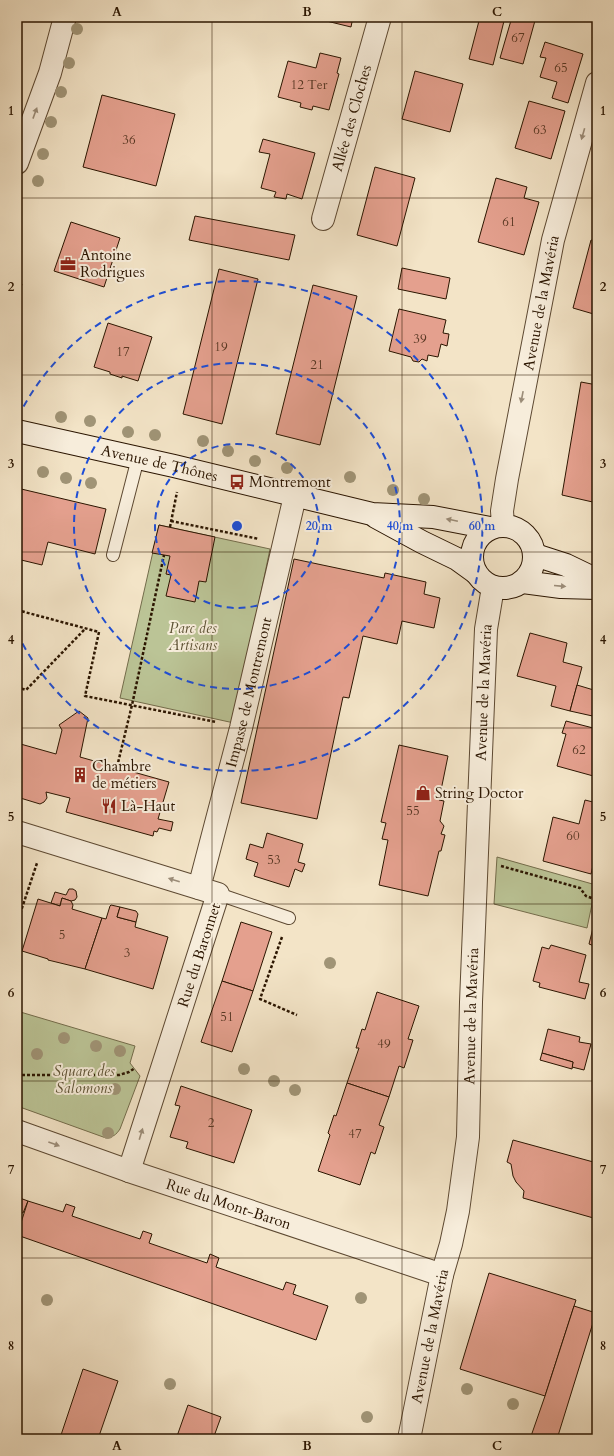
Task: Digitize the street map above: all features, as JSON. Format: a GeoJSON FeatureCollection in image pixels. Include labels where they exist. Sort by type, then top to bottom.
{"type":"FeatureCollection","features":[{"type":"Feature","properties":{"kind":"street"},"geometry":{"type":"LineString","coordinates":[[17,162],[50,73],[65,17]]}},
{"type":"Feature","properties":{"kind":"street","name":"Allée des Cloches"},"geometry":{"type":"LineString","coordinates":[[323,219],[380,17]]}},
{"type":"Feature","properties":{"kind":"street","name":"Avenue de la Mavéria"},"geometry":{"type":"LineString","coordinates":[[496,527],[502,511],[506,479],[553,240],[597,83]]}},
{"type":"Feature","properties":{"kind":"street","name":"Avenue de Thônes"},"geometry":{"type":"LineString","coordinates":[[17,431],[182,468],[372,514],[433,516],[496,527]]}},
{"type":"Feature","properties":{"kind":"street","name":"Impasse de Montremont"},"geometry":{"type":"LineString","coordinates":[[209,891],[241,728],[294,496]]}},
{"type":"Feature","properties":{"kind":"street","name":"Avenue de Thônes"},"geometry":{"type":"LineString","coordinates":[[372,514],[422,542],[457,559],[475,572]]}},
{"type":"Feature","properties":{"kind":"street"},"geometry":{"type":"LineString","coordinates":[[496,527],[518,529],[530,540],[535,555],[532,570],[523,582],[509,589],[493,588],[482,581],[475,572],[471,559],[473,547],[482,533],[496,527]]}},
{"type":"Feature","properties":{"kind":"street"},"geometry":{"type":"LineString","coordinates":[[535,555],[566,565],[597,580]]}},
{"type":"Feature","properties":{"kind":"street"},"geometry":{"type":"LineString","coordinates":[[523,582],[561,587],[597,588]]}},
{"type":"Feature","properties":{"kind":"street","name":"Avenue de la Mavéria"},"geometry":{"type":"LineString","coordinates":[[409,1439],[442,1275],[451,1244],[458,1211],[468,1137],[470,1102],[471,1002],[478,859],[486,630],[493,588]]}},
{"type":"Feature","properties":{"kind":"street","name":"Rue du Baronnet"},"geometry":{"type":"LineString","coordinates":[[17,832],[209,891],[156,1086],[130,1171]]}},
{"type":"Feature","properties":{"kind":"street","name":"Rue du Mont-Baron"},"geometry":{"type":"LineString","coordinates":[[17,1131],[130,1171],[442,1275]]}},
{"type":"Feature","properties":{"kind":"lane"},"geometry":{"type":"LineString","coordinates":[[113,555],[138,458]]}},
{"type":"Feature","properties":{"kind":"lane"},"geometry":{"type":"LineString","coordinates":[[209,891],[289,918]]}},
{"type":"Feature","properties":{"kind":"path"},"geometry":{"type":"LineString","coordinates":[[170,527],[182,468]]}},
{"type":"Feature","properties":{"kind":"path"},"geometry":{"type":"LineString","coordinates":[[171,521],[284,544]]}},
{"type":"Feature","properties":{"kind":"path"},"geometry":{"type":"LineString","coordinates":[[116,767],[130,715],[164,555]]}},
{"type":"Feature","properties":{"kind":"path"},"geometry":{"type":"LineString","coordinates":[[17,610],[99,632],[85,696],[241,728]]}},
{"type":"Feature","properties":{"kind":"path"},"geometry":{"type":"LineString","coordinates":[[17,687],[26,690],[85,629]]}},
{"type":"Feature","properties":{"kind":"path"},"geometry":{"type":"LineString","coordinates":[[17,923],[45,840]]}},
{"type":"Feature","properties":{"kind":"path"},"geometry":{"type":"LineString","coordinates":[[478,859],[580,888],[586,896],[597,900]]}},
{"type":"Feature","properties":{"kind":"path"},"geometry":{"type":"LineString","coordinates":[[289,918],[260,999],[297,1015]]}},
{"type":"Feature","properties":{"kind":"path"},"geometry":{"type":"LineString","coordinates":[[17,1075],[119,1075],[129,1072],[138,1066],[156,1086]]}},
{"type":"Feature","properties":{"kind":"green space","name":"Parc des Artisans"},"geometry":{"type":"Polygon","coordinates":[[[159,525],[270,549],[234,723],[120,698],[159,525]]]}},
{"type":"Feature","properties":{"kind":"green space"},"geometry":{"type":"Polygon","coordinates":[[[497,857],[596,885],[587,928],[494,904],[497,857]]]}},
{"type":"Feature","properties":{"kind":"green space","name":"Square des Salomons"},"geometry":{"type":"Polygon","coordinates":[[[17,1011],[135,1046],[130,1063],[140,1076],[120,1129],[116,1134],[106,1138],[17,1106],[17,1011]]]}},
{"type":"Feature","properties":{"kind":"building"},"geometry":{"type":"Polygon","coordinates":[[[310,17],[353,17],[351,27],[310,17]]]}},
{"type":"Feature","properties":{"kind":"building"},"geometry":{"type":"Polygon","coordinates":[[[480,17],[505,17],[493,65],[469,59],[480,17]]]}},
{"type":"Feature","properties":{"kind":"building"},"geometry":{"type":"Polygon","coordinates":[[[512,17],[536,17],[523,64],[500,58],[512,17]]]}},
{"type":"Feature","properties":{"kind":"building"},"geometry":{"type":"Polygon","coordinates":[[[545,42],[583,54],[568,103],[552,98],[557,82],[540,77],[546,58],[540,57],[545,42]]]}},
{"type":"Feature","properties":{"kind":"building"},"geometry":{"type":"Polygon","coordinates":[[[320,53],[341,58],[337,73],[339,74],[329,110],[313,106],[312,110],[300,107],[301,103],[278,97],[288,61],[316,68],[320,53]]]}},
{"type":"Feature","properties":{"kind":"building"},"geometry":{"type":"Polygon","coordinates":[[[415,71],[463,84],[450,132],[402,119],[415,71]]]}},
{"type":"Feature","properties":{"kind":"building"},"geometry":{"type":"Polygon","coordinates":[[[102,95],[175,114],[156,186],[83,167],[102,95]]]}},
{"type":"Feature","properties":{"kind":"building"},"geometry":{"type":"Polygon","coordinates":[[[529,101],[565,111],[551,159],[515,148],[529,101]]]}},
{"type":"Feature","properties":{"kind":"building"},"geometry":{"type":"Polygon","coordinates":[[[263,139],[315,153],[302,199],[287,194],[286,199],[274,197],[276,192],[261,188],[270,154],[259,152],[263,139]]]}},
{"type":"Feature","properties":{"kind":"building"},"geometry":{"type":"Polygon","coordinates":[[[375,167],[415,178],[397,246],[357,235],[375,167]]]}},
{"type":"Feature","properties":{"kind":"building"},"geometry":{"type":"Polygon","coordinates":[[[496,178],[527,187],[524,198],[539,202],[524,255],[478,242],[496,178]]]}},
{"type":"Feature","properties":{"kind":"building"},"geometry":{"type":"Polygon","coordinates":[[[195,216],[295,235],[289,260],[189,240],[195,216]]]}},
{"type":"Feature","properties":{"kind":"building"},"geometry":{"type":"Polygon","coordinates":[[[71,222],[120,238],[104,287],[54,271],[71,222]]]}},
{"type":"Feature","properties":{"kind":"building"},"geometry":{"type":"Polygon","coordinates":[[[591,240],[597,241],[597,315],[573,308],[591,240]]]}},
{"type":"Feature","properties":{"kind":"building"},"geometry":{"type":"Polygon","coordinates":[[[402,268],[450,278],[446,299],[398,289],[402,268]]]}},
{"type":"Feature","properties":{"kind":"building"},"geometry":{"type":"Polygon","coordinates":[[[219,269],[258,279],[222,424],[183,414],[219,269]]]}},
{"type":"Feature","properties":{"kind":"building"},"geometry":{"type":"Polygon","coordinates":[[[17,282],[22,284],[18,299],[17,299],[17,282]]]}},
{"type":"Feature","properties":{"kind":"building"},"geometry":{"type":"Polygon","coordinates":[[[313,285],[357,296],[320,445],[276,434],[313,285]]]}},
{"type":"Feature","properties":{"kind":"building"},"geometry":{"type":"Polygon","coordinates":[[[399,309],[446,320],[443,333],[449,334],[447,346],[441,344],[438,357],[428,355],[427,361],[422,359],[419,362],[413,361],[411,357],[389,351],[399,309]]]}},
{"type":"Feature","properties":{"kind":"building"},"geometry":{"type":"Polygon","coordinates":[[[108,323],[152,337],[138,381],[122,376],[122,378],[94,367],[108,323]]]}},
{"type":"Feature","properties":{"kind":"building"},"geometry":{"type":"Polygon","coordinates":[[[581,382],[597,385],[597,503],[562,495],[581,382]]]}},
{"type":"Feature","properties":{"kind":"building"},"geometry":{"type":"Polygon","coordinates":[[[17,488],[106,509],[95,554],[48,542],[42,565],[17,559],[17,488]]]}},
{"type":"Feature","properties":{"kind":"building"},"geometry":{"type":"Polygon","coordinates":[[[159,525],[215,537],[206,582],[199,581],[195,602],[166,596],[171,575],[166,574],[170,556],[152,553],[159,525]]]}},
{"type":"Feature","properties":{"kind":"building"},"geometry":{"type":"Polygon","coordinates":[[[294,559],[384,578],[385,573],[426,582],[424,594],[440,598],[434,628],[402,621],[397,644],[363,636],[349,698],[343,697],[317,819],[241,803],[294,559]]]}},
{"type":"Feature","properties":{"kind":"building"},"geometry":{"type":"Polygon","coordinates":[[[530,633],[567,643],[563,662],[582,667],[570,711],[551,706],[556,686],[517,676],[530,633]]]}},
{"type":"Feature","properties":{"kind":"building"},"geometry":{"type":"Polygon","coordinates":[[[577,685],[597,691],[597,717],[570,711],[577,685]]]}},
{"type":"Feature","properties":{"kind":"building","name":"Chambre de métiers"},"geometry":{"type":"Polygon","coordinates":[[[79,711],[88,718],[80,757],[169,782],[158,819],[173,822],[171,831],[159,828],[157,832],[154,831],[153,836],[66,812],[70,798],[46,792],[47,798],[40,804],[17,797],[17,743],[56,754],[62,730],[59,725],[79,711]]]}},
{"type":"Feature","properties":{"kind":"building"},"geometry":{"type":"Polygon","coordinates":[[[566,721],[597,729],[597,777],[557,766],[566,734],[562,733],[566,721]]]}},
{"type":"Feature","properties":{"kind":"building"},"geometry":{"type":"Polygon","coordinates":[[[399,745],[448,756],[439,800],[444,801],[440,821],[444,826],[441,834],[445,835],[441,851],[439,851],[428,896],[379,885],[388,840],[382,839],[386,823],[381,822],[399,745]]]}},
{"type":"Feature","properties":{"kind":"building"},"geometry":{"type":"Polygon","coordinates":[[[585,800],[597,803],[597,849],[591,874],[543,861],[553,817],[579,824],[585,800]]]}},
{"type":"Feature","properties":{"kind":"building"},"geometry":{"type":"Polygon","coordinates":[[[267,833],[303,844],[298,862],[305,864],[302,872],[295,869],[289,887],[254,876],[258,863],[246,859],[250,844],[263,848],[267,833]]]}},
{"type":"Feature","properties":{"kind":"building"},"geometry":{"type":"Polygon","coordinates":[[[69,889],[76,891],[77,897],[75,900],[71,901],[62,898],[60,906],[51,903],[55,892],[66,895],[69,889]]]}},
{"type":"Feature","properties":{"kind":"building"},"geometry":{"type":"Polygon","coordinates":[[[62,898],[71,901],[73,905],[72,909],[102,918],[85,969],[48,960],[22,951],[38,899],[60,906],[62,898]]]}},
{"type":"Feature","properties":{"kind":"building"},"geometry":{"type":"Polygon","coordinates":[[[111,905],[120,907],[117,917],[136,922],[135,927],[168,937],[153,989],[85,969],[102,918],[106,919],[111,905]]]}},
{"type":"Feature","properties":{"kind":"building"},"geometry":{"type":"Polygon","coordinates":[[[120,907],[136,911],[138,914],[136,922],[117,917],[120,907]]]}},
{"type":"Feature","properties":{"kind":"building"},"geometry":{"type":"Polygon","coordinates":[[[241,922],[272,932],[253,991],[222,981],[241,922]]]}},
{"type":"Feature","properties":{"kind":"building"},"geometry":{"type":"Polygon","coordinates":[[[593,928],[597,929],[597,947],[589,944],[593,928]]]}},
{"type":"Feature","properties":{"kind":"building"},"geometry":{"type":"Polygon","coordinates":[[[551,945],[586,955],[579,982],[589,984],[585,999],[539,987],[540,983],[533,981],[542,947],[549,949],[551,945]]]}},
{"type":"Feature","properties":{"kind":"building"},"geometry":{"type":"Polygon","coordinates":[[[222,981],[253,991],[232,1052],[201,1042],[222,981]]]}},
{"type":"Feature","properties":{"kind":"building"},"geometry":{"type":"Polygon","coordinates":[[[377,992],[419,1006],[408,1039],[413,1040],[404,1068],[399,1066],[389,1097],[347,1083],[359,1048],[356,1048],[362,1029],[365,1030],[377,992]]]}},
{"type":"Feature","properties":{"kind":"building"},"geometry":{"type":"Polygon","coordinates":[[[548,1029],[580,1037],[579,1042],[591,1044],[584,1070],[572,1067],[573,1062],[542,1053],[548,1029]]]}},
{"type":"Feature","properties":{"kind":"building"},"geometry":{"type":"Polygon","coordinates":[[[542,1053],[573,1062],[572,1069],[540,1060],[542,1053]]]}},
{"type":"Feature","properties":{"kind":"building"},"geometry":{"type":"Polygon","coordinates":[[[347,1083],[389,1097],[379,1125],[384,1127],[375,1154],[371,1152],[360,1185],[318,1171],[330,1135],[328,1133],[334,1115],[336,1116],[347,1083]]]}},
{"type":"Feature","properties":{"kind":"building"},"geometry":{"type":"Polygon","coordinates":[[[181,1086],[252,1110],[234,1163],[186,1148],[188,1142],[170,1137],[180,1106],[175,1105],[181,1086]]]}},
{"type":"Feature","properties":{"kind":"building"},"geometry":{"type":"Polygon","coordinates":[[[513,1140],[597,1163],[597,1219],[523,1198],[524,1191],[513,1176],[511,1164],[507,1162],[513,1140]]]}},
{"type":"Feature","properties":{"kind":"building"},"geometry":{"type":"Polygon","coordinates":[[[17,1197],[28,1201],[23,1213],[17,1211],[17,1197]]]}},
{"type":"Feature","properties":{"kind":"building"},"geometry":{"type":"Polygon","coordinates":[[[28,1201],[63,1212],[66,1204],[75,1207],[72,1216],[140,1239],[143,1231],[152,1234],[149,1243],[207,1263],[210,1254],[219,1258],[216,1267],[283,1290],[286,1282],[296,1285],[293,1294],[328,1306],[316,1340],[17,1235],[28,1201]]]}},
{"type":"Feature","properties":{"kind":"building"},"geometry":{"type":"Polygon","coordinates":[[[489,1273],[576,1300],[545,1396],[460,1369],[489,1273]]]}},
{"type":"Feature","properties":{"kind":"building"},"geometry":{"type":"Polygon","coordinates":[[[574,1306],[596,1313],[557,1439],[530,1439],[545,1396],[574,1306]]]}},
{"type":"Feature","properties":{"kind":"building"},"geometry":{"type":"Polygon","coordinates":[[[83,1369],[118,1381],[98,1439],[63,1439],[60,1438],[83,1369]]]}},
{"type":"Feature","properties":{"kind":"building"},"geometry":{"type":"Polygon","coordinates":[[[188,1405],[221,1417],[213,1439],[176,1439],[188,1405]]]}},
{"type":"Feature","properties":{"kind":"building"},"geometry":{"type":"Polygon","coordinates":[[[597,1420],[597,1439],[591,1439],[597,1420]]]}},
{"type":"Feature","properties":{"kind":"place","name":"Antoine Rodrigues"},"geometry":{"type":"Point","coordinates":[68,264]}},
{"type":"Feature","properties":{"kind":"place","name":"Montremont"},"geometry":{"type":"Point","coordinates":[237,482]}},
{"type":"Feature","properties":{"kind":"place","name":"Chambre de métiers"},"geometry":{"type":"Point","coordinates":[80,775]}},
{"type":"Feature","properties":{"kind":"place","name":"String Doctor"},"geometry":{"type":"Point","coordinates":[423,793]}},
{"type":"Feature","properties":{"kind":"place","name":"Là-Haut"},"geometry":{"type":"Point","coordinates":[109,806]}}]}
